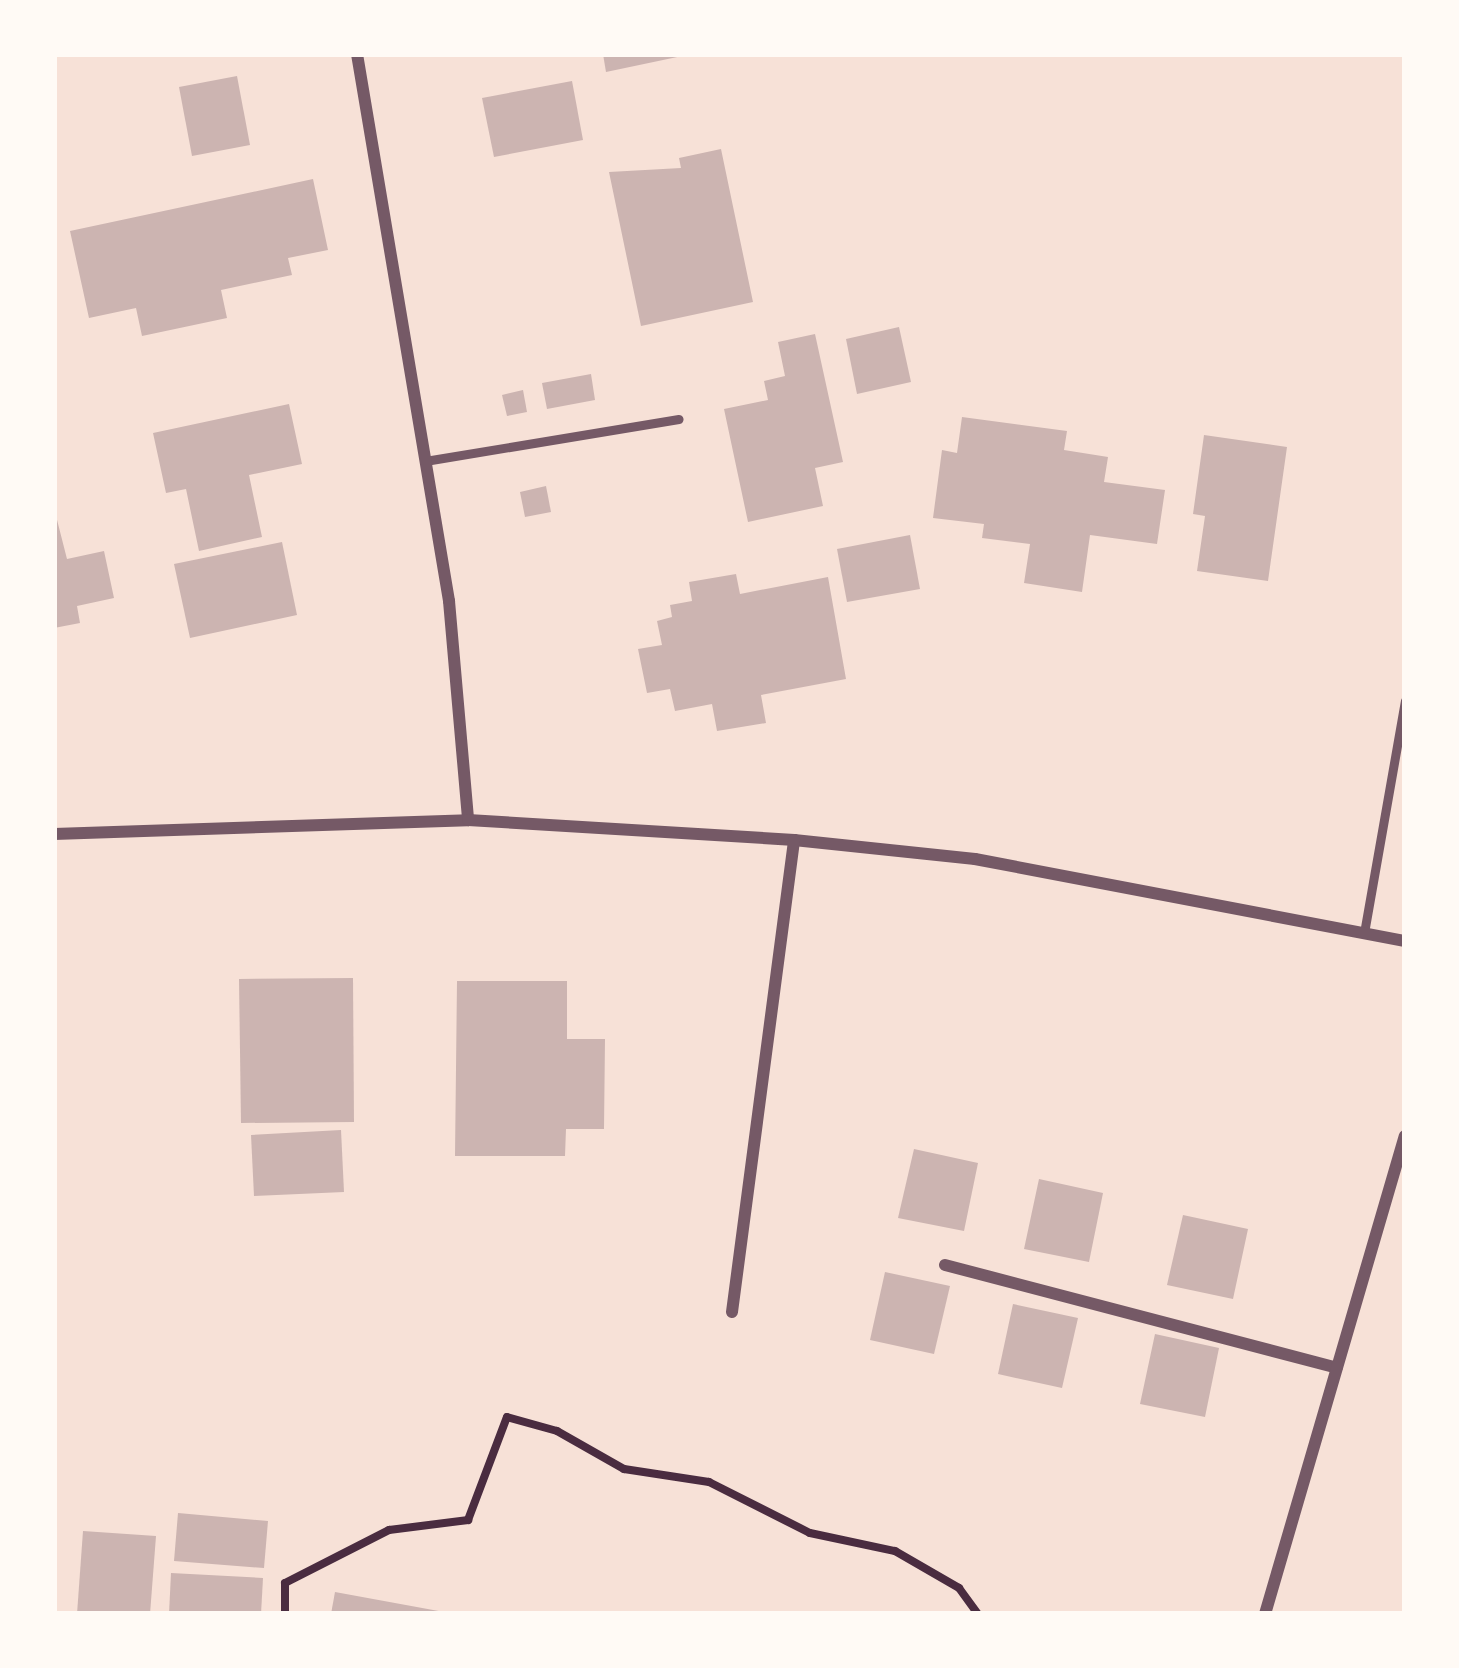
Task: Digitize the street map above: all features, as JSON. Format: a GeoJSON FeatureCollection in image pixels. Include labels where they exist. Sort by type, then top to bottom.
{"type":"FeatureCollection","features":[{"type":"Feature","properties":{"kind":"street"},"geometry":{"type":"LineString","coordinates":[[357,54],[449,601],[469,820]]}},
{"type":"Feature","properties":{"kind":"street"},"geometry":{"type":"LineString","coordinates":[[54,834],[469,820],[794,840],[975,860],[1405,941]]}},
{"type":"Feature","properties":{"kind":"street"},"geometry":{"type":"LineString","coordinates":[[732,1312],[794,840]]}},
{"type":"Feature","properties":{"kind":"street"},"geometry":{"type":"LineString","coordinates":[[1265,1614],[1405,1136]]}},
{"type":"Feature","properties":{"kind":"street"},"geometry":{"type":"LineString","coordinates":[[945,1265],[1336,1368]]}},
{"type":"Feature","properties":{"kind":"lane"},"geometry":{"type":"LineString","coordinates":[[425,461],[679,419]]}},
{"type":"Feature","properties":{"kind":"lane"},"geometry":{"type":"LineString","coordinates":[[1364,933],[1405,700]]}},
{"type":"Feature","properties":{"kind":"path"},"geometry":{"type":"LineString","coordinates":[[285,1614],[285,1583],[389,1530],[468,1520],[507,1418],[557,1431],[623,1469],[709,1482],[810,1534],[895,1551],[959,1588],[978,1614]]}},
{"type":"Feature","properties":{"kind":"building"},"geometry":{"type":"Polygon","coordinates":[[[603,54],[682,54],[682,56],[606,72],[603,54]]]}},
{"type":"Feature","properties":{"kind":"building"},"geometry":{"type":"Polygon","coordinates":[[[237,76],[250,145],[192,156],[179,87],[237,76]]]}},
{"type":"Feature","properties":{"kind":"building"},"geometry":{"type":"Polygon","coordinates":[[[572,81],[583,140],[494,157],[482,98],[572,81]]]}},
{"type":"Feature","properties":{"kind":"building"},"geometry":{"type":"Polygon","coordinates":[[[721,149],[753,302],[641,326],[609,172],[681,168],[679,158],[721,149]]]}},
{"type":"Feature","properties":{"kind":"building"},"geometry":{"type":"Polygon","coordinates":[[[313,179],[328,250],[288,258],[292,275],[221,290],[227,318],[142,336],[136,308],[89,318],[70,231],[313,179]]]}},
{"type":"Feature","properties":{"kind":"building"},"geometry":{"type":"Polygon","coordinates":[[[899,327],[911,382],[857,394],[846,339],[899,327]]]}},
{"type":"Feature","properties":{"kind":"building"},"geometry":{"type":"Polygon","coordinates":[[[815,334],[843,462],[815,468],[823,506],[748,522],[724,409],[768,400],[764,381],[785,376],[778,342],[815,334]]]}},
{"type":"Feature","properties":{"kind":"building"},"geometry":{"type":"Polygon","coordinates":[[[591,374],[595,400],[547,409],[542,383],[591,374]]]}},
{"type":"Feature","properties":{"kind":"building"},"geometry":{"type":"Polygon","coordinates":[[[523,390],[527,412],[507,416],[502,395],[523,390]]]}},
{"type":"Feature","properties":{"kind":"building"},"geometry":{"type":"Polygon","coordinates":[[[289,404],[302,464],[249,475],[262,537],[199,551],[186,489],[166,493],[153,433],[289,404]]]}},
{"type":"Feature","properties":{"kind":"building"},"geometry":{"type":"Polygon","coordinates":[[[962,417],[1067,431],[1064,450],[1108,457],[1104,482],[1165,490],[1157,544],[1090,535],[1082,592],[1024,583],[1030,544],[982,538],[984,524],[933,518],[942,450],[957,453],[962,417]]]}},
{"type":"Feature","properties":{"kind":"building"},"geometry":{"type":"Polygon","coordinates":[[[1204,435],[1287,447],[1268,581],[1197,571],[1205,516],[1193,514],[1204,435]]]}},
{"type":"Feature","properties":{"kind":"building"},"geometry":{"type":"Polygon","coordinates":[[[546,486],[551,512],[525,517],[520,492],[546,486]]]}},
{"type":"Feature","properties":{"kind":"building"},"geometry":{"type":"Polygon","coordinates":[[[54,508],[67,559],[104,551],[114,598],[77,606],[80,623],[54,628],[54,508]]]}},
{"type":"Feature","properties":{"kind":"building"},"geometry":{"type":"Polygon","coordinates":[[[910,535],[920,589],[847,602],[837,549],[910,535]]]}},
{"type":"Feature","properties":{"kind":"building"},"geometry":{"type":"Polygon","coordinates":[[[282,542],[297,615],[190,638],[174,564],[282,542]]]}},
{"type":"Feature","properties":{"kind":"building"},"geometry":{"type":"Polygon","coordinates":[[[736,574],[740,594],[828,577],[846,679],[761,695],[766,723],[717,731],[712,704],[675,711],[670,689],[647,693],[638,649],[662,645],[657,621],[672,617],[670,605],[692,601],[689,582],[736,574]]]}},
{"type":"Feature","properties":{"kind":"building"},"geometry":{"type":"Polygon","coordinates":[[[353,978],[354,1122],[241,1123],[239,979],[353,978]]]}},
{"type":"Feature","properties":{"kind":"building"},"geometry":{"type":"Polygon","coordinates":[[[457,981],[567,981],[567,1039],[605,1039],[604,1129],[566,1129],[565,1156],[455,1156],[457,981]]]}},
{"type":"Feature","properties":{"kind":"building"},"geometry":{"type":"Polygon","coordinates":[[[341,1130],[344,1192],[254,1196],[251,1135],[341,1130]]]}},
{"type":"Feature","properties":{"kind":"building"},"geometry":{"type":"Polygon","coordinates":[[[914,1149],[978,1163],[964,1231],[898,1218],[914,1149]]]}},
{"type":"Feature","properties":{"kind":"building"},"geometry":{"type":"Polygon","coordinates":[[[1039,1179],[1103,1193],[1089,1262],[1024,1249],[1039,1179]]]}},
{"type":"Feature","properties":{"kind":"building"},"geometry":{"type":"Polygon","coordinates":[[[1183,1215],[1248,1229],[1233,1299],[1167,1285],[1183,1215]]]}},
{"type":"Feature","properties":{"kind":"building"},"geometry":{"type":"Polygon","coordinates":[[[885,1272],[950,1286],[934,1354],[870,1340],[885,1272]]]}},
{"type":"Feature","properties":{"kind":"building"},"geometry":{"type":"Polygon","coordinates":[[[1013,1304],[1078,1318],[1062,1388],[998,1374],[1013,1304]]]}},
{"type":"Feature","properties":{"kind":"building"},"geometry":{"type":"Polygon","coordinates":[[[1155,1334],[1219,1348],[1205,1417],[1140,1404],[1155,1334]]]}},
{"type":"Feature","properties":{"kind":"building"},"geometry":{"type":"Polygon","coordinates":[[[178,1513],[268,1521],[264,1568],[174,1561],[178,1513]]]}},
{"type":"Feature","properties":{"kind":"building"},"geometry":{"type":"Polygon","coordinates":[[[83,1531],[156,1536],[150,1614],[77,1614],[83,1531]]]}},
{"type":"Feature","properties":{"kind":"building"},"geometry":{"type":"Polygon","coordinates":[[[171,1573],[263,1578],[261,1614],[169,1614],[171,1573]]]}},
{"type":"Feature","properties":{"kind":"building"},"geometry":{"type":"Polygon","coordinates":[[[335,1592],[444,1612],[444,1614],[331,1614],[335,1592]]]}}]}
